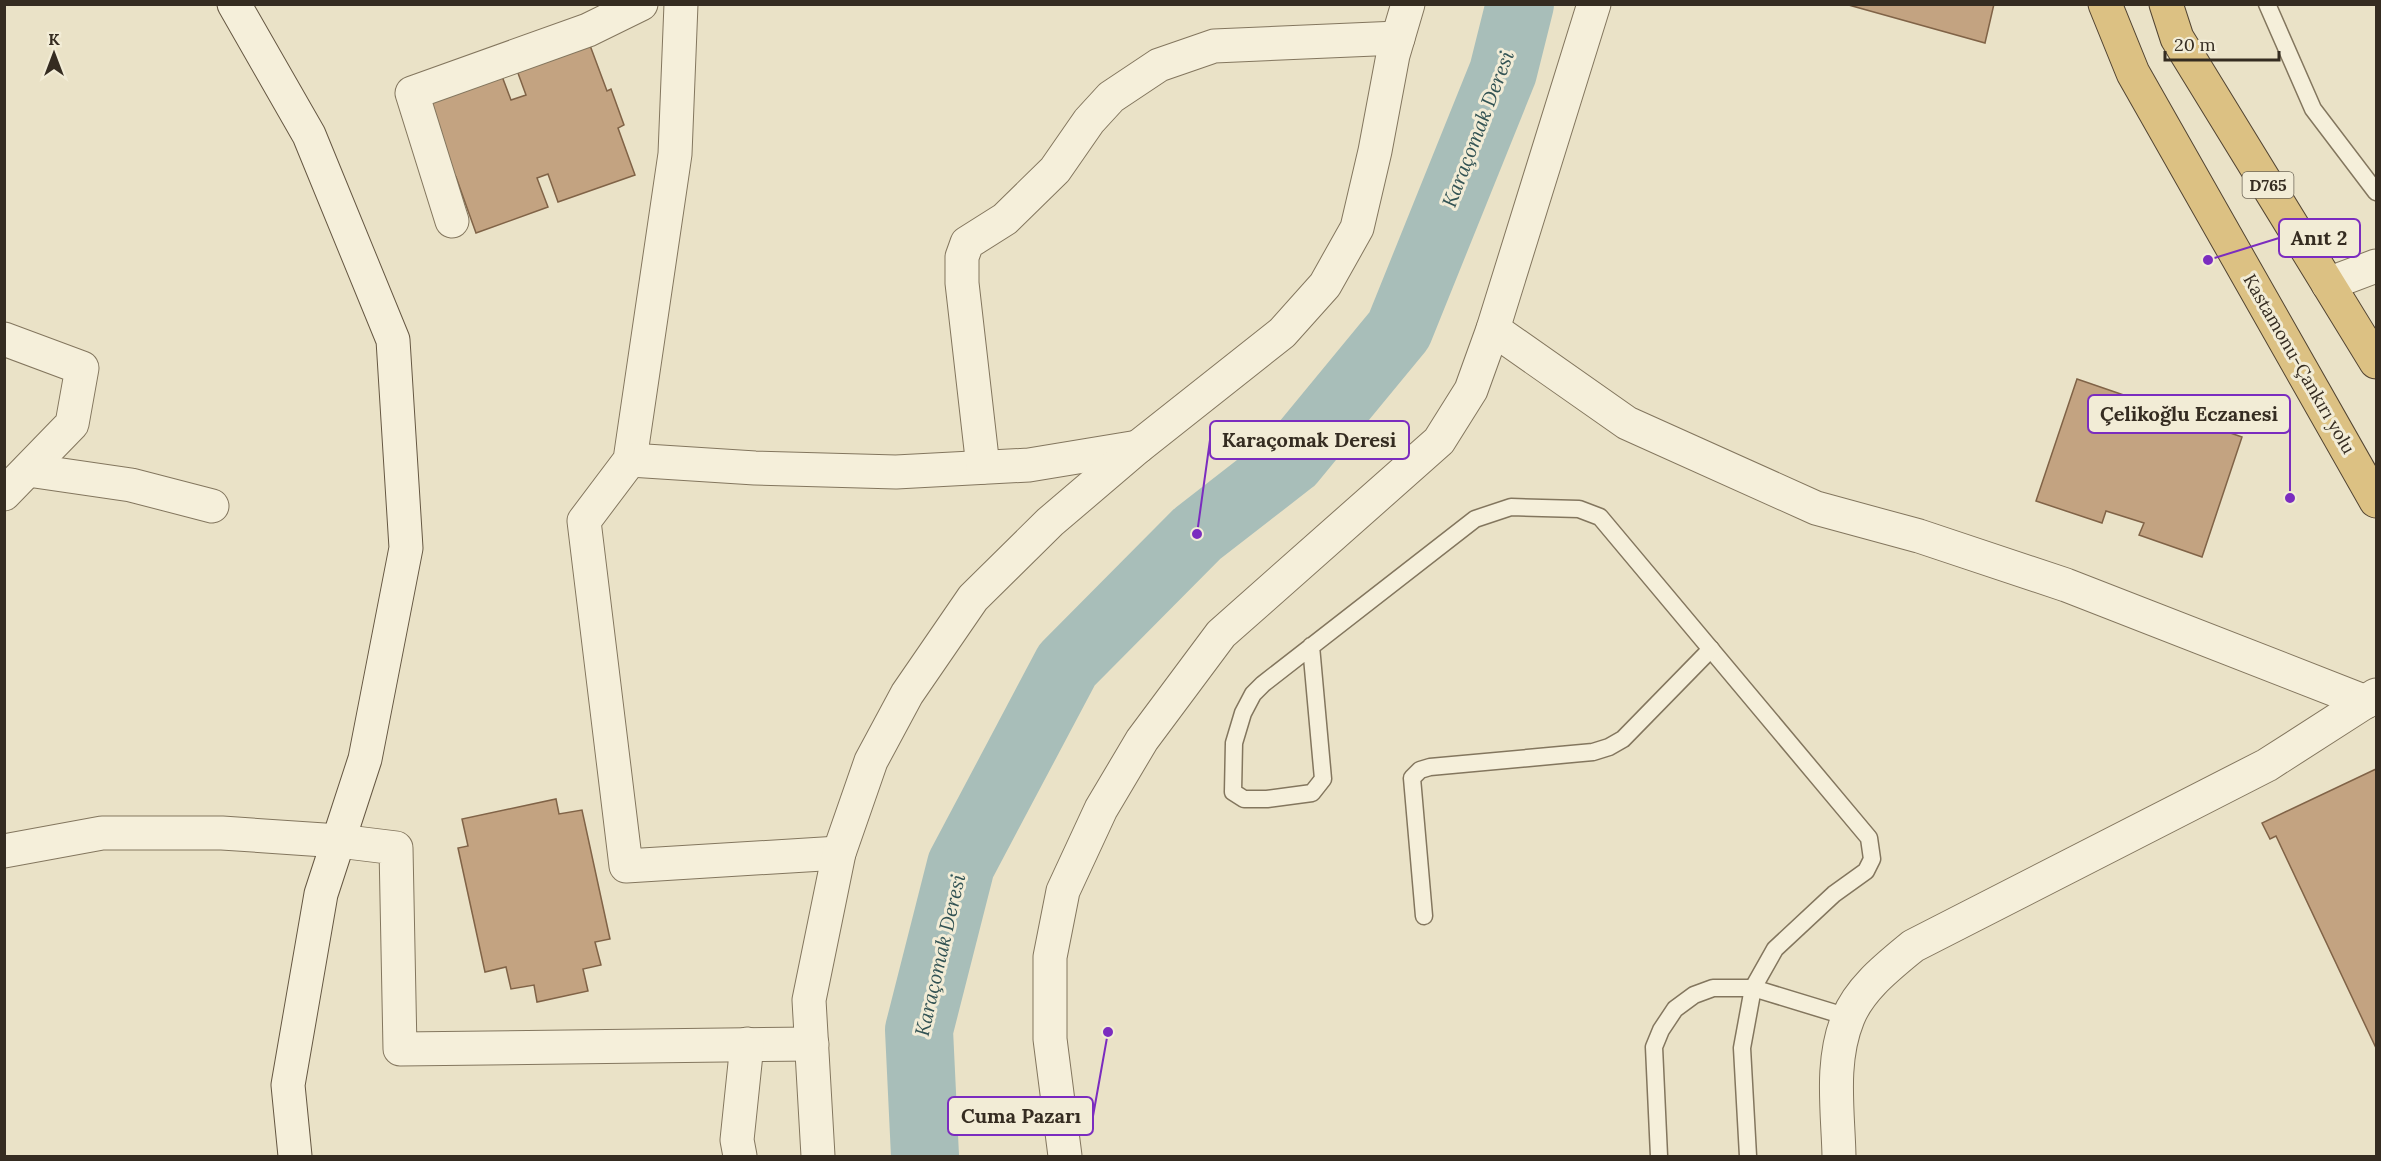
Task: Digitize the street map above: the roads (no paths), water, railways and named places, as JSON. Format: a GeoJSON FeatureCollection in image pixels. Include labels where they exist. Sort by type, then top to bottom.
{"type":"FeatureCollection","features":[{"type":"Feature","properties":{"kind":"highway","name":"Kastamonu-Çankırı yolu"},"geometry":{"type":"LineString","coordinates":[[2105,4],[2133,73],[2376,501]]}},
{"type":"Feature","properties":{"kind":"highway","name":"D765"},"geometry":{"type":"LineString","coordinates":[[2166,4],[2177,38],[2376,362]]}},
{"type":"Feature","properties":{"kind":"street"},"geometry":{"type":"LineString","coordinates":[[234,4],[309,135],[393,340],[406,548],[365,759],[321,894],[288,1085],[295,1156]]}},
{"type":"Feature","properties":{"kind":"street"},"geometry":{"type":"LineString","coordinates":[[452,221],[412,93],[588,30],[641,4]]}},
{"type":"Feature","properties":{"kind":"street"},"geometry":{"type":"LineString","coordinates":[[681,4],[675,154],[630,460],[584,521],[626,866],[839,853]]}},
{"type":"Feature","properties":{"kind":"street"},"geometry":{"type":"LineString","coordinates":[[818,1156],[809,1000],[839,853],[871,761],[907,694],[973,598],[1050,522],[1138,447],[1282,333],[1325,285],[1357,228],[1398,38],[1408,4]]}},
{"type":"Feature","properties":{"kind":"street"},"geometry":{"type":"LineString","coordinates":[[1065,1156],[1050,1039],[1050,957],[1063,891],[1101,808],[1142,740],[1221,634],[1439,441],[1471,390],[1493,328],[1594,4]]}},
{"type":"Feature","properties":{"kind":"street"},"geometry":{"type":"LineString","coordinates":[[983,467],[962,283],[962,257],[967,243],[1005,219],[1055,170],[1089,121],[1111,97],[1159,66],[1214,46],[1398,38]]}},
{"type":"Feature","properties":{"kind":"street"},"geometry":{"type":"LineString","coordinates":[[2328,284],[2376,266]]}},
{"type":"Feature","properties":{"kind":"street"},"geometry":{"type":"LineString","coordinates":[[1493,328],[1627,423],[1816,508],[1919,536],[2066,585],[2371,698]]}},
{"type":"Feature","properties":{"kind":"street"},"geometry":{"type":"LineString","coordinates":[[4,339],[82,368],[72,424],[4,494]]}},
{"type":"Feature","properties":{"kind":"street"},"geometry":{"type":"LineString","coordinates":[[630,460],[755,468],[896,472],[1029,465],[1138,447]]}},
{"type":"Feature","properties":{"kind":"street"},"geometry":{"type":"LineString","coordinates":[[28,470],[130,485],[212,506]]}},
{"type":"Feature","properties":{"kind":"street"},"geometry":{"type":"LineString","coordinates":[[1839,1156],[1836,1069],[1848,1017],[1880,974],[1913,946],[2267,765],[2371,698]]}},
{"type":"Feature","properties":{"kind":"street"},"geometry":{"type":"LineString","coordinates":[[4,851],[102,833],[222,833],[339,841],[396,848],[400,1049],[812,1044]]}},
{"type":"Feature","properties":{"kind":"street"},"geometry":{"type":"LineString","coordinates":[[740,1156],[737,1140],[747,1044]]}},
{"type":"Feature","properties":{"kind":"lane"},"geometry":{"type":"LineString","coordinates":[[2267,4],[2313,109],[2376,192]]}},
{"type":"Feature","properties":{"kind":"lane"},"geometry":{"type":"LineString","coordinates":[[1311,646],[1323,779],[1312,793],[1267,799],[1244,799],[1233,792],[1234,743],[1243,713],[1253,694],[1263,684],[1311,646],[1475,519],[1511,507],[1579,509],[1600,517],[1869,838],[1872,859],[1866,871],[1834,894],[1775,949],[1753,988],[1742,1048],[1748,1156]]}},
{"type":"Feature","properties":{"kind":"lane"},"geometry":{"type":"LineString","coordinates":[[1424,916],[1412,778],[1420,770],[1430,767],[1593,752],[1609,747],[1623,738],[1711,649]]}},
{"type":"Feature","properties":{"kind":"lane"},"geometry":{"type":"LineString","coordinates":[[1659,1156],[1654,1047],[1661,1030],[1675,1009],[1694,995],[1713,988],[1753,988],[1848,1017]]}},
{"type":"Feature","properties":{"kind":"waterway","name":"Karaçomak Deresi"},"geometry":{"type":"LineString","coordinates":[[925,1156],[919,1030],[961,865],[1067,665],[1197,534],[1291,461],[1399,330],[1503,72],[1520,4]]}},
{"type":"Feature","properties":{"kind":"place","name":"Anıt 2"},"geometry":{"type":"Point","coordinates":[2208,260]}},
{"type":"Feature","properties":{"kind":"place","name":"Çelikoğlu Eczanesi"},"geometry":{"type":"Point","coordinates":[2290,498]}},
{"type":"Feature","properties":{"kind":"place","name":"Karaçomak Deresi"},"geometry":{"type":"Point","coordinates":[1197,534]}},
{"type":"Feature","properties":{"kind":"place","name":"Cuma Pazarı"},"geometry":{"type":"Point","coordinates":[1108,1032]}}]}
